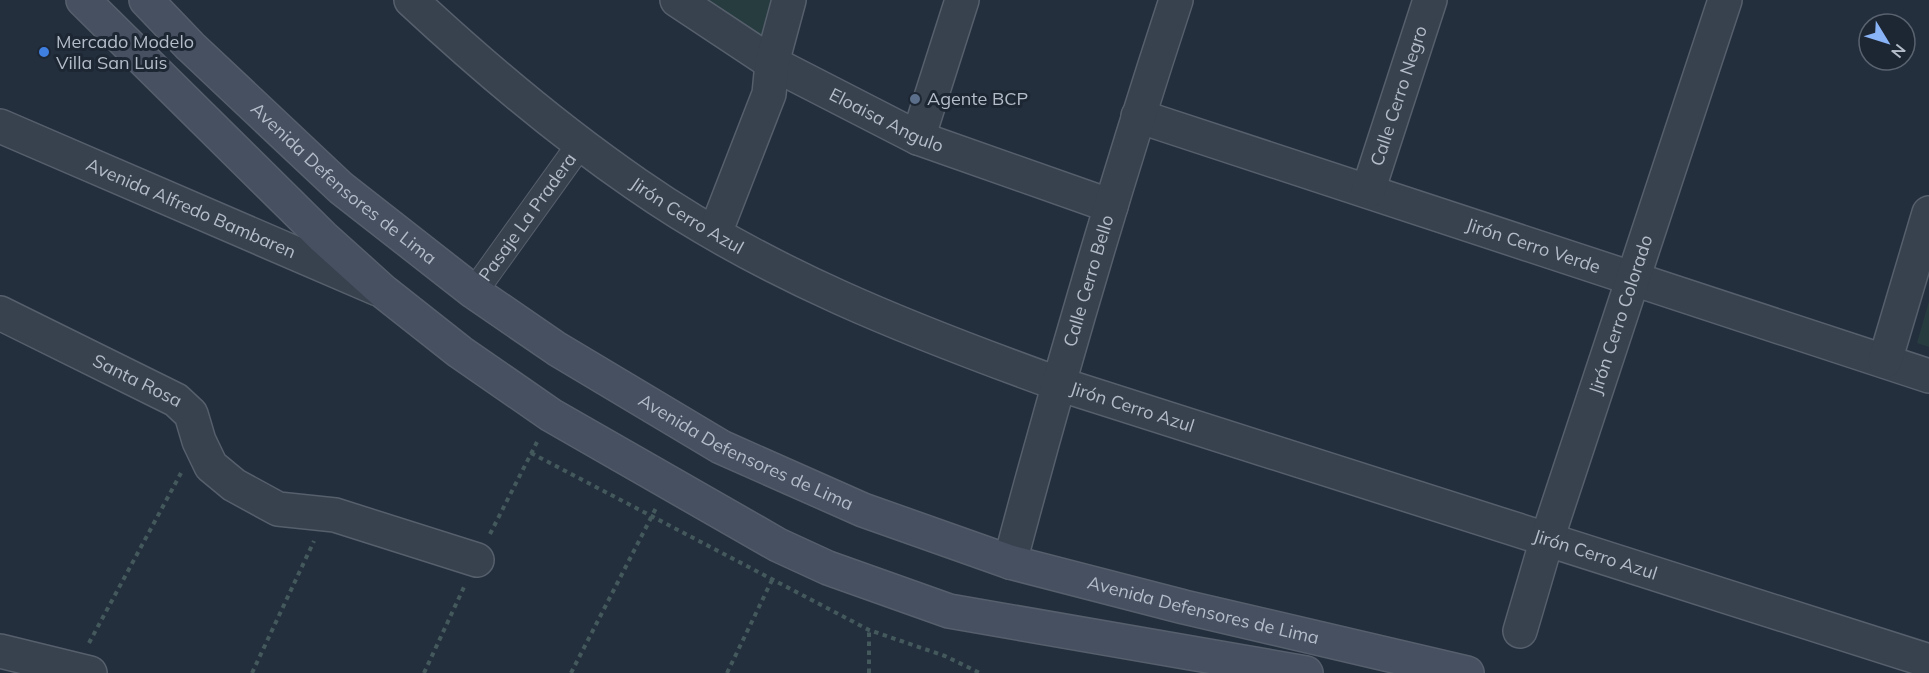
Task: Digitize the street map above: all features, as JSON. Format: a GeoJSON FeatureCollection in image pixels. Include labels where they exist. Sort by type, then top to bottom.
{"type":"FeatureCollection","features":[{"type":"Feature","properties":{"kind":"main road","name":"Avenida Defensores de Lima"},"geometry":{"type":"LineString","coordinates":[[84,0],[323,237],[384,292],[460,352],[551,415],[778,545],[828,568],[949,611],[1306,673]]}},
{"type":"Feature","properties":{"kind":"main road","name":"Avenida Defensores de Lima"},"geometry":{"type":"LineString","coordinates":[[146,0],[190,46],[341,188],[474,292],[557,349],[721,447],[863,510],[1010,562],[1184,607],[1467,673]]}},
{"type":"Feature","properties":{"kind":"street","name":"Jirón Cerro Azul"},"geometry":{"type":"LineString","coordinates":[[411,0],[519,96],[637,185],[715,233],[781,269],[868,310],[947,343],[1059,384],[1929,661]]}},
{"type":"Feature","properties":{"kind":"street","name":"Eloaisa Angulo"},"geometry":{"type":"LineString","coordinates":[[677,0],[772,63],[918,138],[1111,206]]}},
{"type":"Feature","properties":{"kind":"street"},"geometry":{"type":"LineString","coordinates":[[715,233],[768,94],[772,63],[789,0]]}},
{"type":"Feature","properties":{"kind":"street"},"geometry":{"type":"LineString","coordinates":[[918,138],[962,0]]}},
{"type":"Feature","properties":{"kind":"street","name":"Calle Cerro Bello"},"geometry":{"type":"LineString","coordinates":[[1010,562],[1111,206],[1176,0]]}},
{"type":"Feature","properties":{"kind":"street","name":"Calle Cerro Negro"},"geometry":{"type":"LineString","coordinates":[[1368,191],[1430,0]]}},
{"type":"Feature","properties":{"kind":"street","name":"Jirón Cerro Colorado"},"geometry":{"type":"LineString","coordinates":[[1520,631],[1547,539],[1725,0]]}},
{"type":"Feature","properties":{"kind":"street","name":"Jirón Cerro Verde"},"geometry":{"type":"LineString","coordinates":[[1138,116],[1634,277],[1929,376]]}},
{"type":"Feature","properties":{"kind":"street","name":"Avenida Alfredo Bambaren"},"geometry":{"type":"LineString","coordinates":[[0,126],[384,292]]}},
{"type":"Feature","properties":{"kind":"street","name":"Pasaje La Pradera"},"geometry":{"type":"LineString","coordinates":[[474,292],[581,143]]}},
{"type":"Feature","properties":{"kind":"street"},"geometry":{"type":"LineString","coordinates":[[1885,361],[1929,213]]}},
{"type":"Feature","properties":{"kind":"street","name":"Santa Rosa"},"geometry":{"type":"LineString","coordinates":[[0,313],[176,400],[191,414],[199,441],[211,466],[234,485],[278,509],[326,516],[335,515],[477,560]]}},
{"type":"Feature","properties":{"kind":"street"},"geometry":{"type":"LineString","coordinates":[[0,651],[83,671]]}},
{"type":"Feature","properties":{"kind":"path"},"geometry":{"type":"LineString","coordinates":[[83,671],[199,441]]}},
{"type":"Feature","properties":{"kind":"path"},"geometry":{"type":"LineString","coordinates":[[571,673],[668,483]]}},
{"type":"Feature","properties":{"kind":"path"},"geometry":{"type":"LineString","coordinates":[[252,673],[326,516]]}},
{"type":"Feature","properties":{"kind":"path"},"geometry":{"type":"LineString","coordinates":[[727,673],[773,580],[778,545]]}},
{"type":"Feature","properties":{"kind":"path"},"geometry":{"type":"LineString","coordinates":[[868,673],[869,630]]}},
{"type":"Feature","properties":{"kind":"green space"},"geometry":{"type":"Polygon","coordinates":[[[695,0],[774,0],[762,43],[695,0]]]}},
{"type":"Feature","properties":{"kind":"green space"},"geometry":{"type":"Polygon","coordinates":[[[1929,301],[1929,347],[1917,343],[1929,301]]]}},
{"type":"Feature","properties":{"kind":"place","name":"Mercado Modelo Villa San Luis"},"geometry":{"type":"Point","coordinates":[44,52]}},
{"type":"Feature","properties":{"kind":"place","name":"Agente BCP"},"geometry":{"type":"Point","coordinates":[915,99]}}]}
